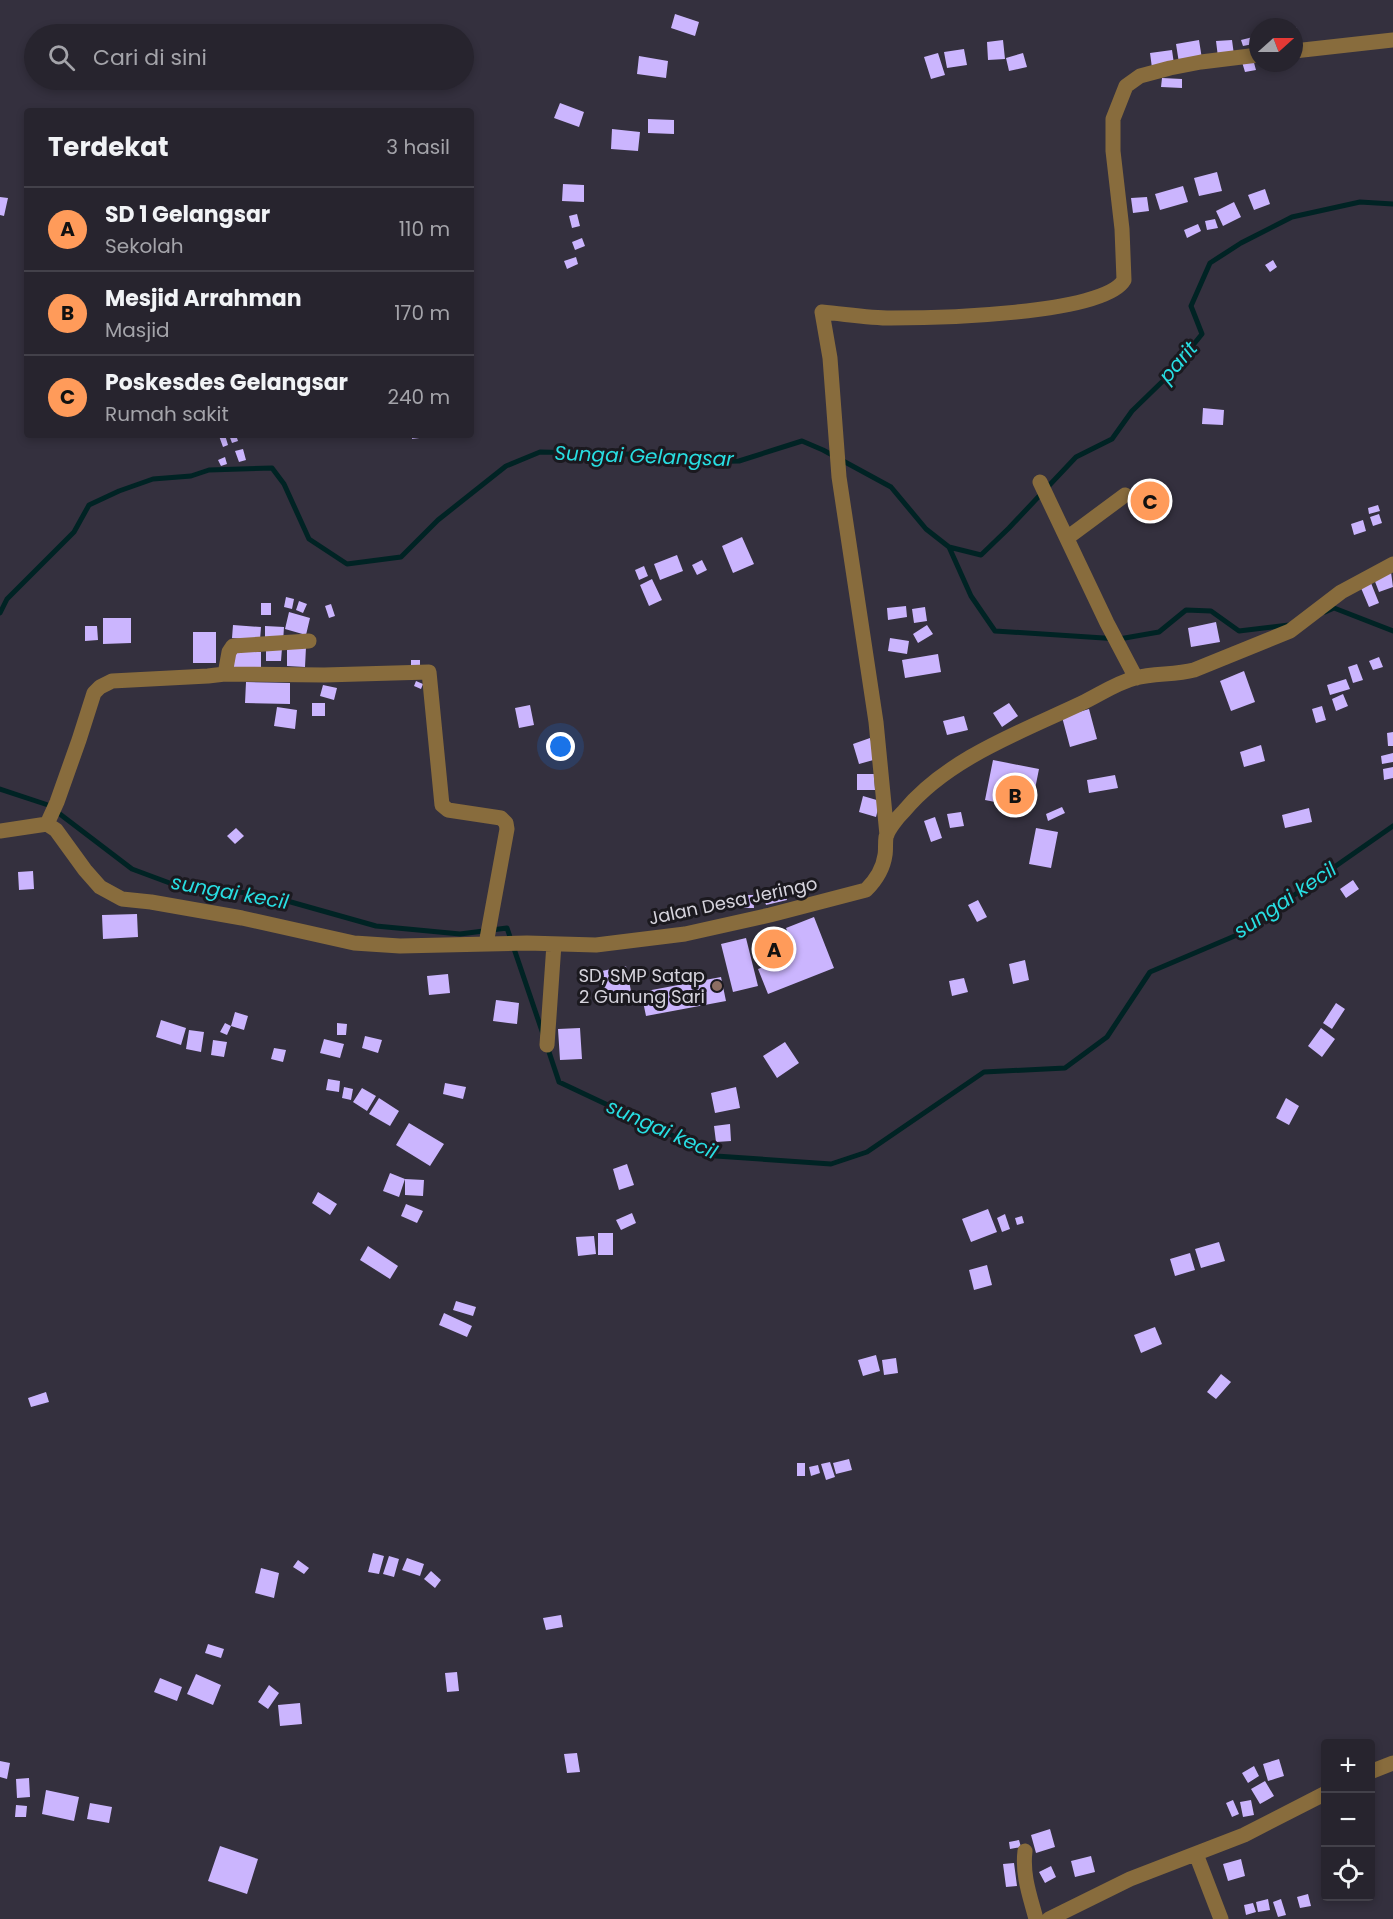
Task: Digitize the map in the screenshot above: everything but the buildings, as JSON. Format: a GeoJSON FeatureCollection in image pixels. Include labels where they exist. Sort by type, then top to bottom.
{"type":"FeatureCollection","features":[{"type":"Feature","properties":{"kind":"street"},"geometry":{"type":"LineString","coordinates":[[1303,50],[1393,40]]}},
{"type":"Feature","properties":{"kind":"street","name":"Jalan Desa Jeringo"},"geometry":{"type":"LineString","coordinates":[[47,824],[56,830],[100,887],[122,899],[242,918],[354,943],[400,946],[490,936],[527,943],[596,945],[686,934],[866,890],[876,880],[881,870],[885,856],[886,835],[876,722],[839,477],[830,358],[822,312],[889,318],[1021,313],[1082,301],[1117,288],[1124,280],[1122,229],[1113,151],[1113,119],[1126,86],[1140,76],[1170,68],[1249,56]]}},
{"type":"Feature","properties":{"kind":"street"},"geometry":{"type":"LineString","coordinates":[[1040,482],[1107,623],[1136,678]]}},
{"type":"Feature","properties":{"kind":"street"},"geometry":{"type":"LineString","coordinates":[[1067,538],[1125,495]]}},
{"type":"Feature","properties":{"kind":"street"},"geometry":{"type":"LineString","coordinates":[[886,835],[917,797],[953,769],[992,746],[1136,678],[1194,670],[1290,631],[1341,592],[1393,564]]}},
{"type":"Feature","properties":{"kind":"street"},"geometry":{"type":"LineString","coordinates":[[225,674],[229,652],[233,646],[309,641]]}},
{"type":"Feature","properties":{"kind":"street"},"geometry":{"type":"LineString","coordinates":[[0,831],[47,824],[64,783],[94,693],[112,681],[225,674],[324,675],[429,672],[442,805],[448,810],[501,818],[506,823],[507,829],[490,936]]}},
{"type":"Feature","properties":{"kind":"street"},"geometry":{"type":"LineString","coordinates":[[548,1045],[554,944]]}},
{"type":"Feature","properties":{"kind":"street"},"geometry":{"type":"LineString","coordinates":[[1375,1770],[1393,1763]]}},
{"type":"Feature","properties":{"kind":"street"},"geometry":{"type":"LineString","coordinates":[[1049,1919],[1130,1879],[1244,1835],[1321,1796]]}},
{"type":"Feature","properties":{"kind":"street"},"geometry":{"type":"LineString","coordinates":[[1025,1851],[1023,1864],[1026,1884],[1036,1919]]}},
{"type":"Feature","properties":{"kind":"street"},"geometry":{"type":"LineString","coordinates":[[1196,1854],[1221,1919]]}},
{"type":"Feature","properties":{"kind":"waterway","name":"parit"},"geometry":{"type":"LineString","coordinates":[[949,547],[981,555],[1076,457],[1112,439],[1132,411],[1168,376],[1202,334],[1191,306],[1210,263],[1241,243],[1292,217],[1360,202],[1393,204]]}},
{"type":"Feature","properties":{"kind":"waterway","name":"Sungai Gelangsar"},"geometry":{"type":"LineString","coordinates":[[0,613],[7,599],[74,532],[89,505],[153,479],[191,476],[209,470],[272,468],[284,484],[309,539],[347,564],[401,557],[438,520],[506,466],[540,452],[665,455],[697,462],[739,461],[802,441],[891,487],[926,529],[949,547],[971,596],[995,631],[1119,639],[1159,632],[1186,610],[1211,611],[1239,631],[1289,625]]}},
{"type":"Feature","properties":{"kind":"waterway","name":"Sungai Gelangsar"},"geometry":{"type":"LineString","coordinates":[[1325,612],[1334,608],[1393,631]]}},
{"type":"Feature","properties":{"kind":"waterway","name":"sungai kecil"},"geometry":{"type":"LineString","coordinates":[[0,789],[48,805],[132,869],[175,885],[266,895],[376,926],[460,934],[507,928],[543,1034]]}},
{"type":"Feature","properties":{"kind":"waterway","name":"sungai kecil"},"geometry":{"type":"LineString","coordinates":[[547,1046],[559,1082],[716,1156],[831,1164],[867,1152],[984,1072],[1065,1068],[1107,1037],[1150,972],[1237,935],[1393,826]]}},
{"type":"Feature","properties":{"kind":"place","name":"Poskesdes Gelangsar"},"geometry":{"type":"Point","coordinates":[1150,501]}},
{"type":"Feature","properties":{"kind":"place","name":"Mesjid Arrahman"},"geometry":{"type":"Point","coordinates":[1015,795]}},
{"type":"Feature","properties":{"kind":"place","name":"SD 1 Gelangsar"},"geometry":{"type":"Point","coordinates":[774,949]}},
{"type":"Feature","properties":{"kind":"place","name":"SD, SMP Satap 2 Gunung Sari"},"geometry":{"type":"Point","coordinates":[717,986]}}]}
